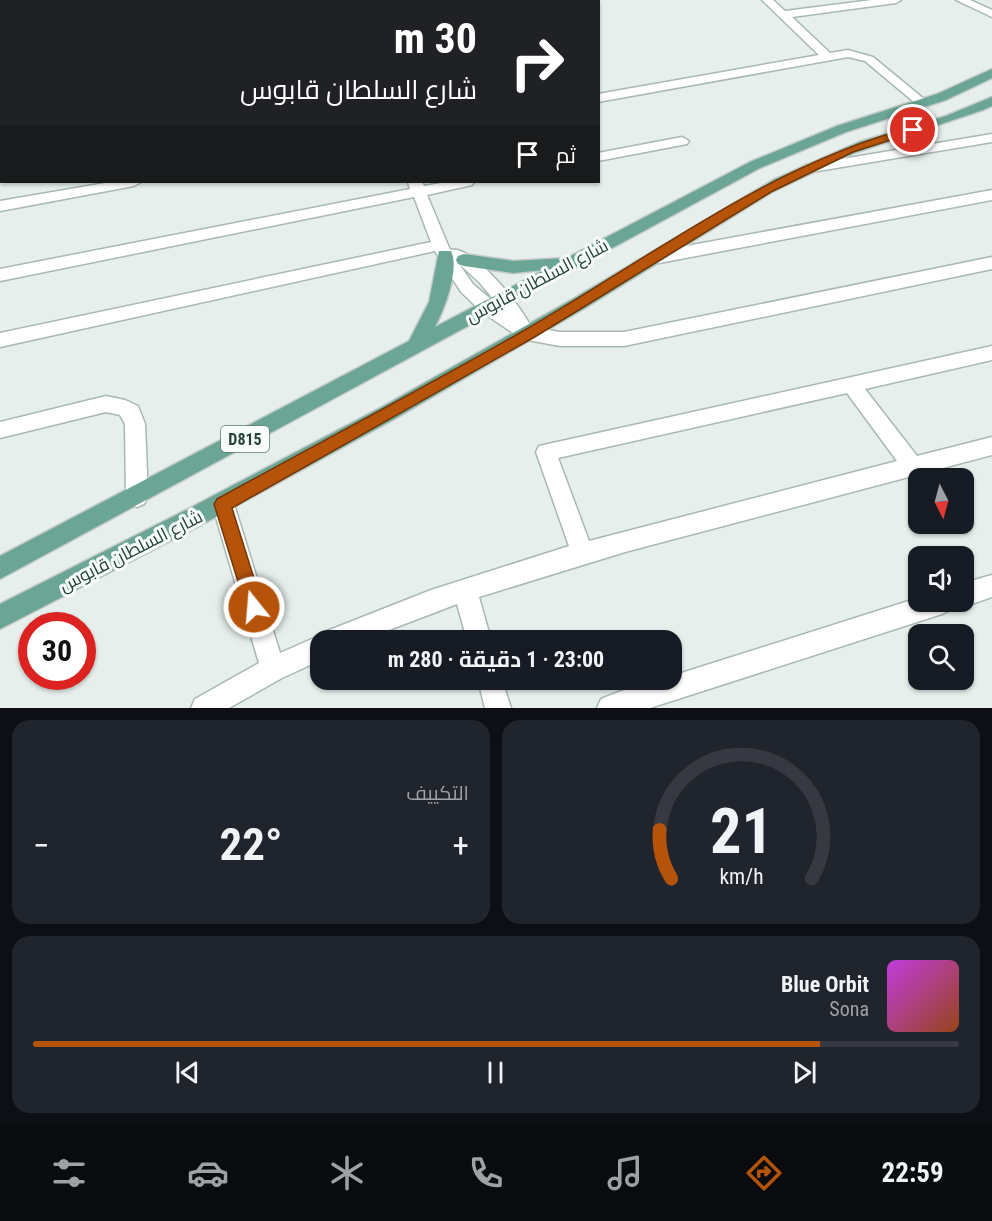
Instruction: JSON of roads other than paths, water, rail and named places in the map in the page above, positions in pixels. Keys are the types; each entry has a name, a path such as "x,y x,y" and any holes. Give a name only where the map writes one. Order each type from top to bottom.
{"main road":[{"name":"شارع السلطان قابوس","path":"0,568 137,497 755,165 844,129 924,104 992,74"},
{"name":"شارع السلطان قابوس","path":"0,617 222,504 528,334 659,257 767,189 849,150 940,122 992,101"},
{"path":"414,347 426,329 442,293 443,250"},
{"path":"464,260 513,267 574,262"}],"street":[{"path":"767,0 827,56"},
{"path":"783,15 896,0"},
{"path":"961,0 992,14"},
{"path":"600,98 848,52 865,56 924,104"},
{"path":"804,170 992,138"},
{"path":"600,157 682,141"},
{"path":"0,206 128,183"},
{"path":"0,275 417,186 454,183"},
{"path":"417,186 443,250 467,288 497,303"},
{"path":"659,257 992,195"},
{"path":"0,340 443,250 464,260 497,303 528,334 560,339 624,339 992,263"},
{"path":"582,552 546,452 852,386 992,353"},
{"path":"852,386 913,467"},
{"path":"0,430 106,404 126,408 131,412 135,424 137,497"},
{"path":"362,630 465,590 582,552 992,446"},
{"path":"222,504 273,669"},
{"path":"974,592 992,586"},
{"path":"465,590 476,630"},
{"path":"610,708 911,612"},
{"path":"204,708 273,669 310,652"},
{"path":"493,690 498,708"}]}
